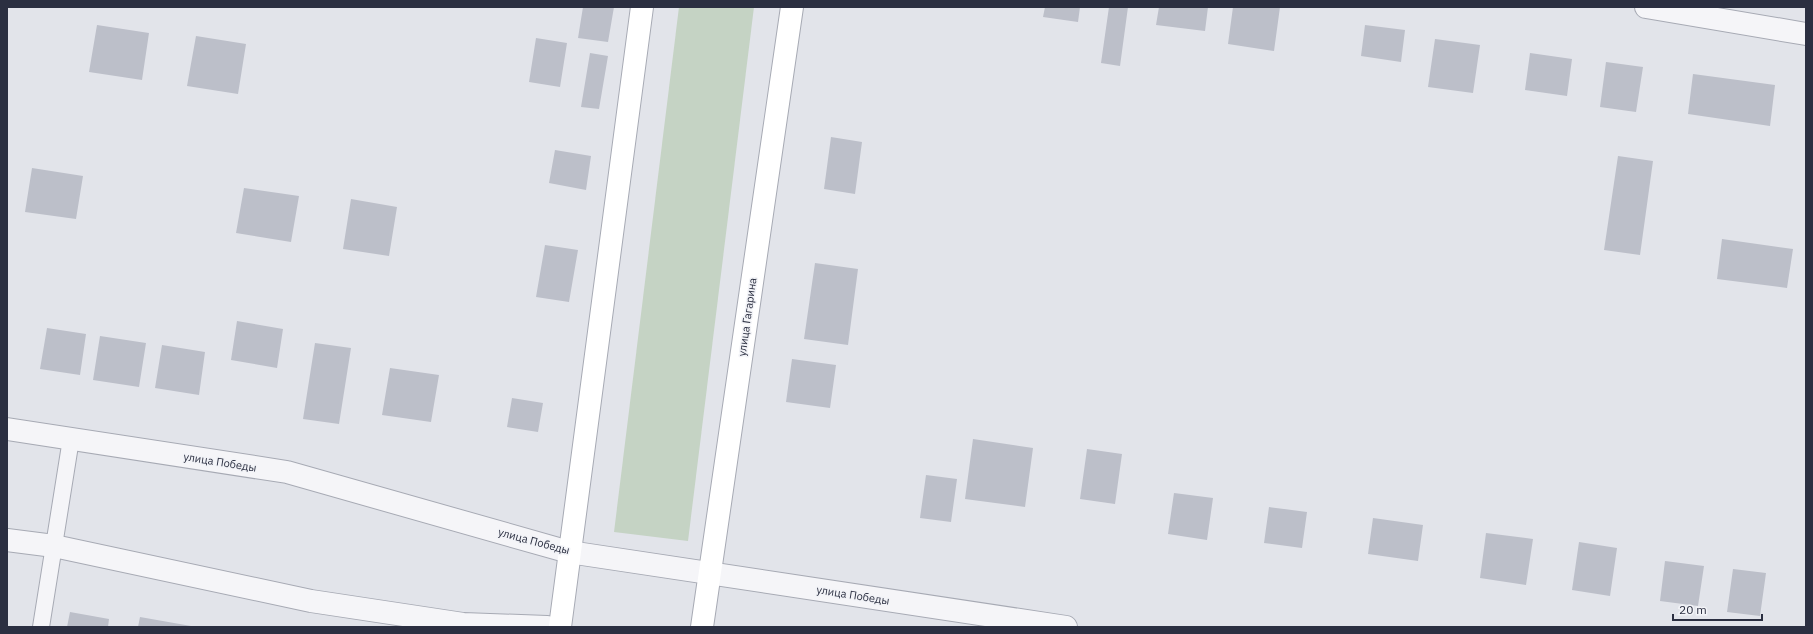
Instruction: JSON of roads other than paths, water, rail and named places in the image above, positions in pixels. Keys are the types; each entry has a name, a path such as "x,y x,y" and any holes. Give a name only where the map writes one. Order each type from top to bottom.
{"street":[{"path":"560,627 642,7"},
{"name":"улица Гагарина","path":"702,627 792,7"},
{"path":"1646,7 1806,34"},
{"name":"улица Победы","path":"7,429 287,472 569,552 1066,627"},
{"path":"7,540 54,546 311,601 463,624 547,627"}],"lane":[{"path":"41,627 72,439"}]}
